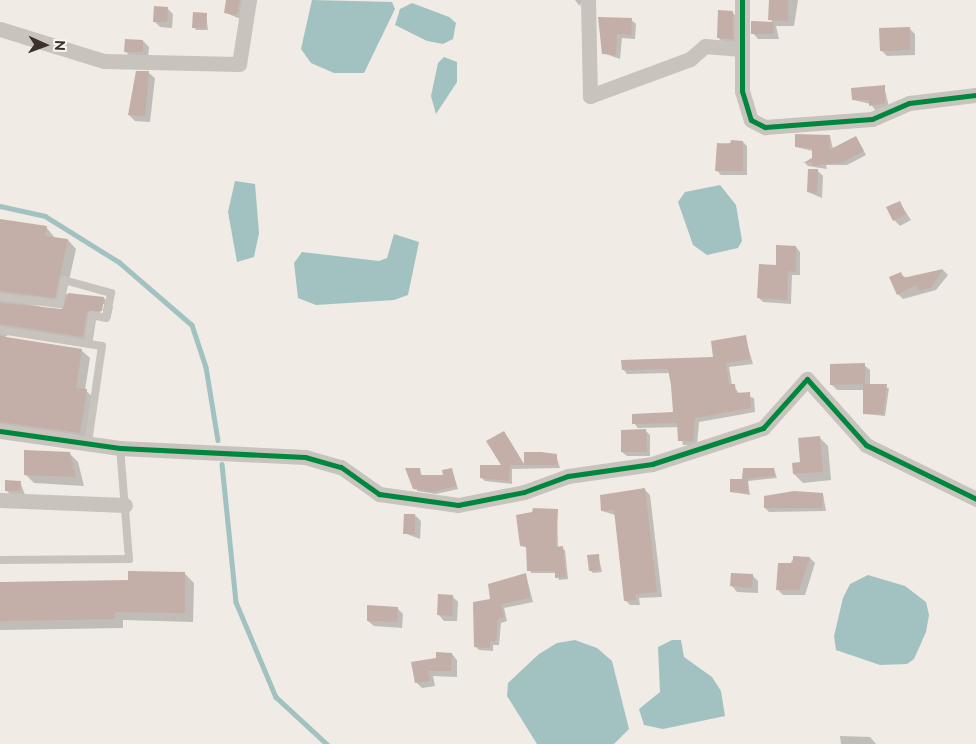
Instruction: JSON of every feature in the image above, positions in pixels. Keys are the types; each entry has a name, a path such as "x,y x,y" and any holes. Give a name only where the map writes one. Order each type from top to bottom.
{"street":[{"path":"0,30 104,61 239,64 249,0"},
{"path":"588,0 590,96 690,59 705,46 741,49"},
{"path":"742,0 742,91 751,120 765,127 872,119 909,103 976,95"},
{"path":"0,431 120,448 306,457 341,467 379,494 458,505 524,492 568,476 652,464 763,428 807,379 866,446 976,499"},
{"path":"0,500 125,505"}],"lane":[{"path":"0,297 60,304 64,280 112,293 106,318 92,315 88,344"},
{"path":"0,330 102,346 88,443"},
{"path":"0,560 129,559 120,448"}],"water":[{"path":"312,0 392,2 395,9 364,73 334,73 311,63 301,49"},
{"path":"412,3 449,17 456,23 453,39 443,44 427,41 395,25 400,9"},
{"path":"444,57 457,62 457,82 436,114 431,96 438,63"},
{"path":"235,181 255,184 259,233 254,257 237,262 228,212"},
{"path":"720,185 736,205 742,241 738,248 707,255 693,245 678,202 685,192"},
{"path":"394,234 419,242 408,295 394,300 316,305 298,298 294,263 302,252 379,261 387,258"},
{"path":"868,575 905,586 926,602 929,615 926,632 914,659 907,664 880,665 836,650 834,636 843,598 850,584"},
{"path":"575,640 597,648 612,661 629,729 614,744 537,744 507,696 508,683 539,654 557,643"},
{"path":"672,640 681,640 684,657 712,677 721,691 725,716 663,729 644,725 639,709 660,692 658,647"}],"building":[{"path":"226,0 240,0 237,15 224,13"},
{"path":"769,0 788,0 788,21 768,20"},
{"path":"154,6 168,7 167,22 153,22"},
{"path":"718,10 733,11 733,39 717,38"},
{"path":"193,12 207,13 206,28 192,28"},
{"path":"598,17 632,18 631,35 617,34 616,55 602,54"},
{"path":"751,21 774,22 773,34 751,34"},
{"path":"910,27 910,50 880,51 879,28"},
{"path":"125,39 143,40 143,52 124,52"},
{"path":"136,71 149,71 145,116 128,115"},
{"path":"885,85 885,103 869,106 869,100 852,100 851,88"},
{"path":"795,134 830,135 829,150 856,136 864,151 843,162 812,166 812,162 803,163 812,158 812,148 795,147"},
{"path":"731,140 743,141 743,171 715,171 717,143 730,144"},
{"path":"808,169 818,169 817,193 807,192"},
{"path":"900,201 906,214 893,221 886,207"},
{"path":"0,219 47,226 45,236 68,239 55,298 0,291"},
{"path":"776,245 796,246 796,272 788,271 787,300 757,298 759,264 776,265"},
{"path":"943,269 931,288 918,291 916,285 897,295 889,277 901,272 903,278"},
{"path":"68,293 104,297 102,311 87,312 83,337 0,324 0,303 62,309"},
{"path":"746,335 750,359 726,363 729,384 735,384 736,393 750,392 751,408 695,418 693,441 678,441 677,423 632,424 632,414 673,412 671,385 668,369 622,370 621,360 713,357 711,341"},
{"path":"0,336 82,349 76,388 87,389 80,433 0,422"},
{"path":"865,363 865,384 830,385 830,364"},
{"path":"863,384 887,384 883,414 863,414"},
{"path":"646,429 647,452 621,452 621,430"},
{"path":"504,431 524,464 524,452 541,452 557,454 557,465 510,465 509,481 480,478 480,465 501,465 486,441"},
{"path":"820,436 823,472 793,474 792,463 800,462 798,438"},
{"path":"24,450 70,452 76,477 24,475"},
{"path":"405,468 420,468 420,475 443,475 442,470 452,468 456,486 433,492 413,489"},
{"path":"743,468 774,468 775,476 742,479"},
{"path":"730,479 748,479 748,493 730,492"},
{"path":"5,480 21,481 20,491 5,491"},
{"path":"645,488 657,592 635,594 636,600 624,601 614,510 601,511 600,495"},
{"path":"794,491 823,493 822,508 764,508 764,496"},
{"path":"533,508 558,509 556,547 563,546 566,577 555,578 555,571 527,571 526,546 520,546 516,515 532,512"},
{"path":"404,514 415,514 415,534 403,534"},
{"path":"599,554 600,570 589,571 587,555"},
{"path":"793,556 810,557 799,590 776,590 778,563 793,563"},
{"path":"128,571 185,572 185,613 115,612 115,619 0,621 0,582 128,580"},
{"path":"526,573 530,598 501,604 504,617 498,619 496,642 490,641 490,648 474,647 473,602 490,599 488,584"},
{"path":"731,573 753,574 752,588 730,586"},
{"path":"438,594 453,595 452,616 437,615"},
{"path":"367,605 398,607 397,622 367,621"},
{"path":"436,652 452,653 451,671 428,671 430,681 415,683 411,662 436,658"}],"waterway":[{"path":"0,206 45,216 119,262 192,325 206,367 218,440"},
{"path":"222,464 236,602 276,697 327,744"}],"cycle path":[{"path":"742,0 742,91 751,120 765,127 872,119 909,103 976,95"},
{"path":"0,431 120,448 305,457 341,467 379,494 458,505 524,492 568,476 652,464 763,428 807,379 866,445 976,499"}]}
